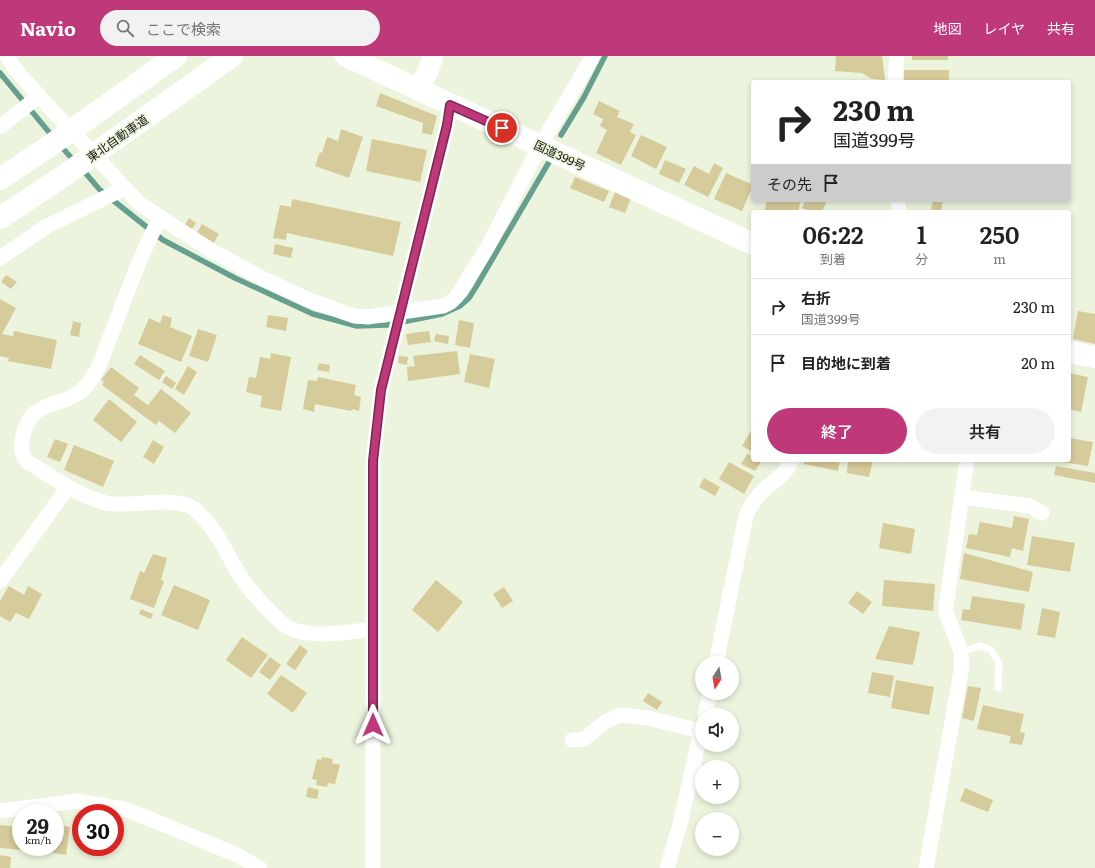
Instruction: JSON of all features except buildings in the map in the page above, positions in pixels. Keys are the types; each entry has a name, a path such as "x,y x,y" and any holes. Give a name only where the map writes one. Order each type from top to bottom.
{"highway":[{"path":"0,179 48,147 176,56"},
{"name":"東北自動車道","path":"0,218 65,175 232,56"},
{"name":"国道399号","path":"346,56 751,243"},
{"path":"1071,352 1095,357"}],"main road":[{"path":"418,90 428,72 433,56"}],"street":[{"path":"7,56 16,69 31,102 121,190 140,204 155,227 212,251 262,278 307,299 354,316 368,317 399,315 443,306 451,302 457,296 487,248 540,146 593,56"},
{"path":"895,80 897,56"},
{"path":"0,127 31,102"},
{"path":"373,868 373,461 381,390 447,125 450,105"},
{"path":"0,258 47,226 121,190"},
{"path":"155,227 100,363 87,385 75,395 41,409 30,416 21,449 23,457 28,462 68,487 105,502 118,505 179,502 192,508 204,520 226,550 242,582 287,626 304,632 335,634 373,629"},
{"path":"717,656 746,516 751,505 765,489 784,473 791,462"},
{"path":"926,868 962,666 960,652 946,612 946,606 967,462"},
{"path":"0,582 68,487"},
{"path":"962,497 1030,506 1042,514"},
{"path":"572,740 584,739 605,722 619,715 648,718 695,728"},
{"path":"667,868 680,824 697,752"},
{"path":"0,811 78,801 128,810 237,855 260,868"}],"lane":[{"path":"960,652 980,646 991,650 999,663 998,688"}],"waterway":[{"path":"561,135 584,97 605,56"},
{"path":"0,73 53,137"},
{"path":"59,144 76,163"},
{"path":"82,169 100,190 163,240 235,278 313,314 357,326 387,325 442,314 460,306 469,298 476,287 549,162"}],"route":[{"path":"373,725 373,461 381,390 447,125 450,105 502,128"}]}
